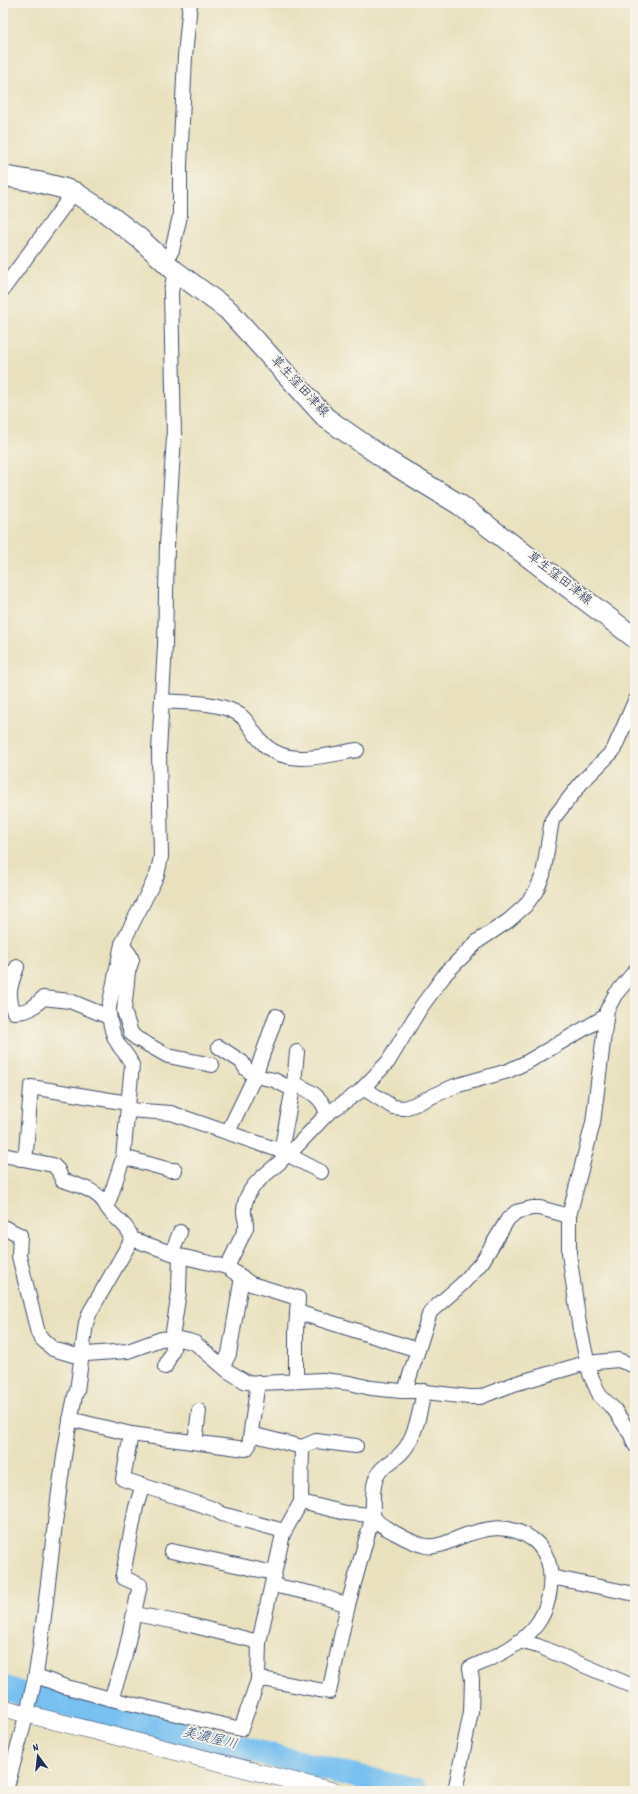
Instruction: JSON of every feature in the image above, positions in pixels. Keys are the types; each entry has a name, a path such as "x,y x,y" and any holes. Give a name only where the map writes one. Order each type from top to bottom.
{"main road":[{"name":"草生窪田津線","path":"3,176 38,182 74,192 91,202 120,223 170,267 228,310 326,418 388,461 460,505 635,638"}],"street":[{"path":"107,1207 123,1157 132,1065 129,1056 119,1046 114,1035 109,1017 109,1007 122,944 157,875 161,857 159,751 167,545 174,437 170,267 172,250 180,216 180,165 185,56 190,3"},
{"path":"3,288 74,192"},
{"path":"162,701 212,704 235,712 245,718 261,742 276,753 295,758 310,758 357,750"},
{"path":"284,1152 293,1150 327,1114 363,1088 388,1062 421,1007 446,972 478,941 525,906 536,891 543,875 552,820 582,782 612,751 635,701"},
{"path":"122,944 132,960 128,972 124,1011 131,1033 136,1038 168,1056 212,1065"},
{"path":"18,967 9,993 10,1004 14,1012 24,1012 34,1007 43,998 70,1001 109,1017"},
{"path":"635,971 615,995 606,1016 593,1123 569,1216 569,1252 579,1324 590,1374 600,1396 614,1409 631,1435 635,1445"},
{"path":"228,1132 255,1076 276,1016"},
{"path":"363,1088 393,1107 404,1108 455,1086 508,1071 527,1062 606,1016"},
{"path":"219,1047 242,1062 246,1069 255,1076 293,1086 317,1096 324,1103 327,1114"},
{"path":"227,1267 246,1228 243,1211 246,1200 261,1177 284,1152 297,1052"},
{"path":"20,1159 26,1152 31,1087 171,1113 284,1152 321,1172"},
{"path":"3,1155 53,1166 58,1170 62,1180 82,1187 97,1195 105,1202 107,1207 130,1230 132,1239 90,1312 86,1323 77,1391 64,1450 34,1681 6,1791"},
{"path":"123,1157 170,1170 176,1170"},
{"path":"405,1391 430,1312 462,1284 482,1262 508,1218 516,1212 532,1208 540,1208 569,1216"},
{"path":"3,1227 20,1235 19,1256 38,1333 53,1349 73,1355 128,1351 162,1339 172,1338 194,1343 228,1371 246,1382 322,1380 350,1382 371,1388 480,1397 514,1384 587,1363 618,1360 635,1366"},
{"path":"165,1367 172,1350 172,1338 179,1292 176,1254 180,1232"},
{"path":"132,1239 176,1254 227,1267 251,1284 298,1298 296,1381"},
{"path":"223,1366 229,1354 242,1277"},
{"path":"297,1312 418,1350"},
{"path":"70,1419 131,1434 246,1449 249,1445 251,1434 258,1382"},
{"path":"258,1680 268,1680 329,1692 348,1605 373,1515 373,1491 377,1474 383,1467 402,1452 407,1445 417,1426 424,1392"},
{"path":"195,1442 199,1411"},
{"path":"131,1434 123,1479 214,1509 222,1514 284,1531"},
{"path":"251,1434 302,1447 316,1441 356,1446"},
{"path":"34,1681 42,1678 63,1686 111,1699 241,1729 258,1680 259,1642 284,1531 301,1502 302,1447"},
{"path":"111,1699 124,1660 140,1585 124,1578 123,1574 136,1507 142,1485"},
{"path":"301,1502 346,1514 373,1515"},
{"path":"373,1515 378,1523 406,1538 426,1546 441,1545 485,1529 507,1529 522,1532 535,1541 543,1551 550,1565 550,1591 541,1619 531,1633 520,1641 470,1668 472,1680 471,1712 455,1790"},
{"path":"171,1551 273,1579 348,1605"},
{"path":"551,1577 635,1594"},
{"path":"135,1614 182,1623 259,1642"},
{"path":"520,1641 538,1646 635,1687"},
{"path":"3,1708 27,1710 333,1791"}],"waterway":[{"name":"美濃屋川","path":"3,1687 19,1693 416,1791"}]}
